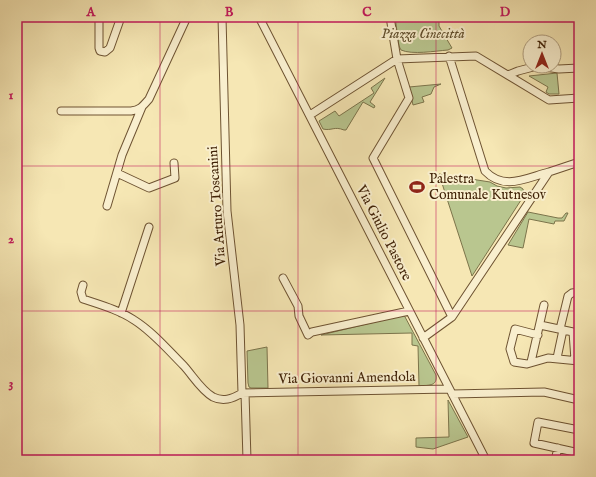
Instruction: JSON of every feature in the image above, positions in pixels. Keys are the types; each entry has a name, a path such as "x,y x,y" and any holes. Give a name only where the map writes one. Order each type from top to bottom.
{"street":[{"path":"99,17 99,48 100,51 105,52 110,48 121,17"},
{"path":"61,111 138,110 149,99 187,17"},
{"name":"Via Arturo Toscanini","path":"222,17 227,211 240,325 247,460"},
{"name":"Via Giulio Pastore","path":"259,17 486,460"},
{"path":"390,17 397,58 409,98 373,158 452,317"},
{"path":"449,56 485,171 497,180 508,183 579,162"},
{"path":"310,115 397,58 476,56 549,100 579,98"},
{"path":"508,75 518,70 537,66 559,69 579,68"},
{"path":"107,206 122,155 142,107"},
{"path":"117,174 149,188 175,178 174,163"},
{"path":"423,338 452,317 548,172"},
{"path":"121,313 149,227"},
{"path":"284,278 298,306 300,316 308,335 312,332 409,311"},
{"path":"83,285 81,292 83,299 121,313 134,320 152,334 188,370 209,394 218,399 225,400 244,393"},
{"path":"557,358 568,296 572,293 579,292"},
{"path":"531,362 544,305"},
{"path":"538,334 515,330 510,350 514,362 527,364 548,358 577,360 573,332 540,324"},
{"name":"Via Giovanni Amendola","path":"244,393 451,391 544,392 579,400"},
{"path":"579,430 538,422 534,443 579,453"},
{"path":"555,460 558,448"}],"green space":[{"name":"Piazza Cinecittà","path":"395,17 439,17 439,26 452,48 448,50 424,52 401,50 399,46"},
{"path":"557,74 559,94 549,94 546,92 548,87 529,76"},
{"path":"385,78 370,102 375,106 374,108 363,102 346,130 338,128 323,129 319,121 335,111 339,116 374,93 371,88"},
{"path":"441,84 434,87 431,94 422,97 424,102 413,105 409,87"},
{"path":"439,174 490,182 497,186 506,188 520,187 523,189 523,197 472,276"},
{"path":"528,212 558,218 562,218 566,213 568,213 564,221 555,221 554,224 529,219 523,248 508,245"},
{"path":"404,315 436,375 435,382 431,385 419,386 418,346 412,345 412,333 321,335"},
{"path":"267,347 268,388 251,388 249,387 248,383 247,351"},
{"path":"448,400 468,437 433,449 416,447 416,438 449,437"}],"place":[{"name":"Palestra Comunale Kutnesov","path":"417,187"}]}
